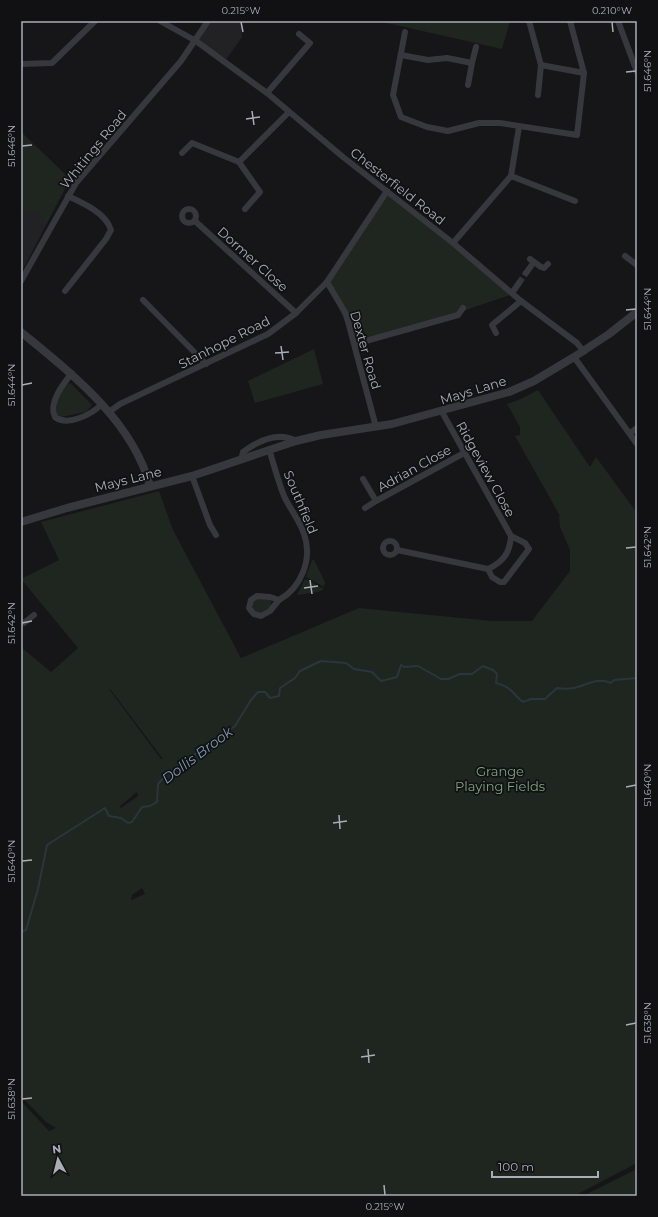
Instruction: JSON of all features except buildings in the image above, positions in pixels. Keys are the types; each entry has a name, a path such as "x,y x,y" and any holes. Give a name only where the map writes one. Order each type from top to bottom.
{"street":[{"path":"21,64 52,64 95,21"},
{"name":"Chesterfield Road","path":"160,21 196,41 267,93 453,243 521,301 577,343 584,352"},
{"name":"Whitings Road","path":"21,281 38,254 68,196 84,173 181,61 196,41 208,21"},
{"path":"529,21 541,65 538,95"},
{"path":"405,32 393,95 401,117 427,127 448,131 479,123 500,123 577,135 584,73 570,21"},
{"path":"618,21 637,72"},
{"path":"267,93 310,43 299,34"},
{"path":"468,85 476,47"},
{"path":"401,55 428,60 448,58 472,63"},
{"path":"541,65 584,73"},
{"path":"238,162 289,112"},
{"path":"453,243 511,176 518,127"},
{"path":"182,153 192,143 238,162 260,192 245,209"},
{"path":"511,176 575,201"},
{"name":"Stanhope Road","path":"109,412 120,404 268,334 296,313 327,282 387,191"},
{"path":"65,291 106,239 111,230 109,223 88,206 68,196"},
{"name":"Dormer Close","path":"195,221 296,313"},
{"path":"625,256 637,265"},
{"path":"526,273 532,260 544,268 548,264"},
{"name":"Dexter Road","path":"327,282 346,314 376,427"},
{"path":"512,293 519,283"},
{"path":"143,300 206,364"},
{"path":"496,333 492,325 521,301"},
{"path":"355,344 458,315 463,308"},
{"name":"Mays Lane","path":"21,521 192,476 296,441 321,435 376,427 442,412 517,389 584,352 637,312"},
{"path":"21,332 72,373 109,412 142,465 150,486"},
{"path":"574,357 637,444"},
{"path":"72,373 64,384 53,405 55,417 66,420 89,414 102,404"},
{"name":"Ridgeview Close","path":"442,412 511,536 525,543 528,549 504,582 500,582 492,577 488,569 504,559 508,551 511,536"},
{"path":"630,433 637,428"},
{"name":"Mays Lane","path":"241,460 244,452 263,440 288,437 296,441"},
{"name":"Southfield","path":"269,449 285,498 304,534 307,554 302,576 289,595 279,600 270,611 261,616 254,614 249,608 251,600 257,596 270,597 279,600"},
{"name":"Adrian Close","path":"363,479 376,502 464,453"},
{"path":"192,476 210,525 216,535"},
{"path":"365,508 376,502"},
{"path":"397,550 488,569"},
{"path":"21,622 24,623 34,615"}],"shaded area":[{"path":"208,21 240,21 242,37 225,61 196,41"},
{"path":"21,132 70,179 21,273"}],"green space":[{"path":"378,21 510,21 502,49"},
{"path":"21,132 70,179 47,223 38,213 21,210"},
{"path":"387,191 513,294 395,334 355,344 327,282"},
{"path":"314,349 323,384 255,403 248,381"},
{"path":"70,383 92,405 86,412 61,417 57,414 56,410 57,401 61,391"},
{"name":"Grange Playing Fields","path":"538,390 590,467 596,457 637,513 637,1163 574,1196 21,1196 21,1101 49,1131 56,1128 46,1122 21,1096 21,647 51,672 78,648 21,579 59,560 41,522 159,491 173,530 241,658 359,608 492,621 532,621 570,571 570,550 560,527 560,516 515,436 520,435 520,427 507,404 521,399","holes":["110,689 163,759 161,759","137,792 138,796 121,808 120,806","142,888 145,894 131,900 132,895"]},
{"path":"312,560 314,560 325,582 324,587 306,577"},
{"path":"305,579 324,589 318,592 297,595"},
{"path":"259,598 271,600 270,607 261,613 253,610 253,602"},
{"path":"637,1169 637,1196 583,1196"}],"waterway":[{"name":"Dollis Brook","path":"21,932 26,930 38,889 47,845 105,808 109,816 121,818 128,823 132,822 142,807 150,806 157,802 158,784 167,774 235,726 251,700 258,692 265,692 270,698 279,696 280,688 295,678 300,671 321,661 346,663 354,669 372,672 381,681 397,677 401,665 404,667 418,666 441,679 448,679 460,674 472,674 483,666 493,670 497,674 496,683 509,689 523,702 531,699 545,699 557,688 566,689 579,687 597,681 606,681 611,683 614,680 637,678"}],"tunnel":[{"path":"519,283 526,273"}]}
